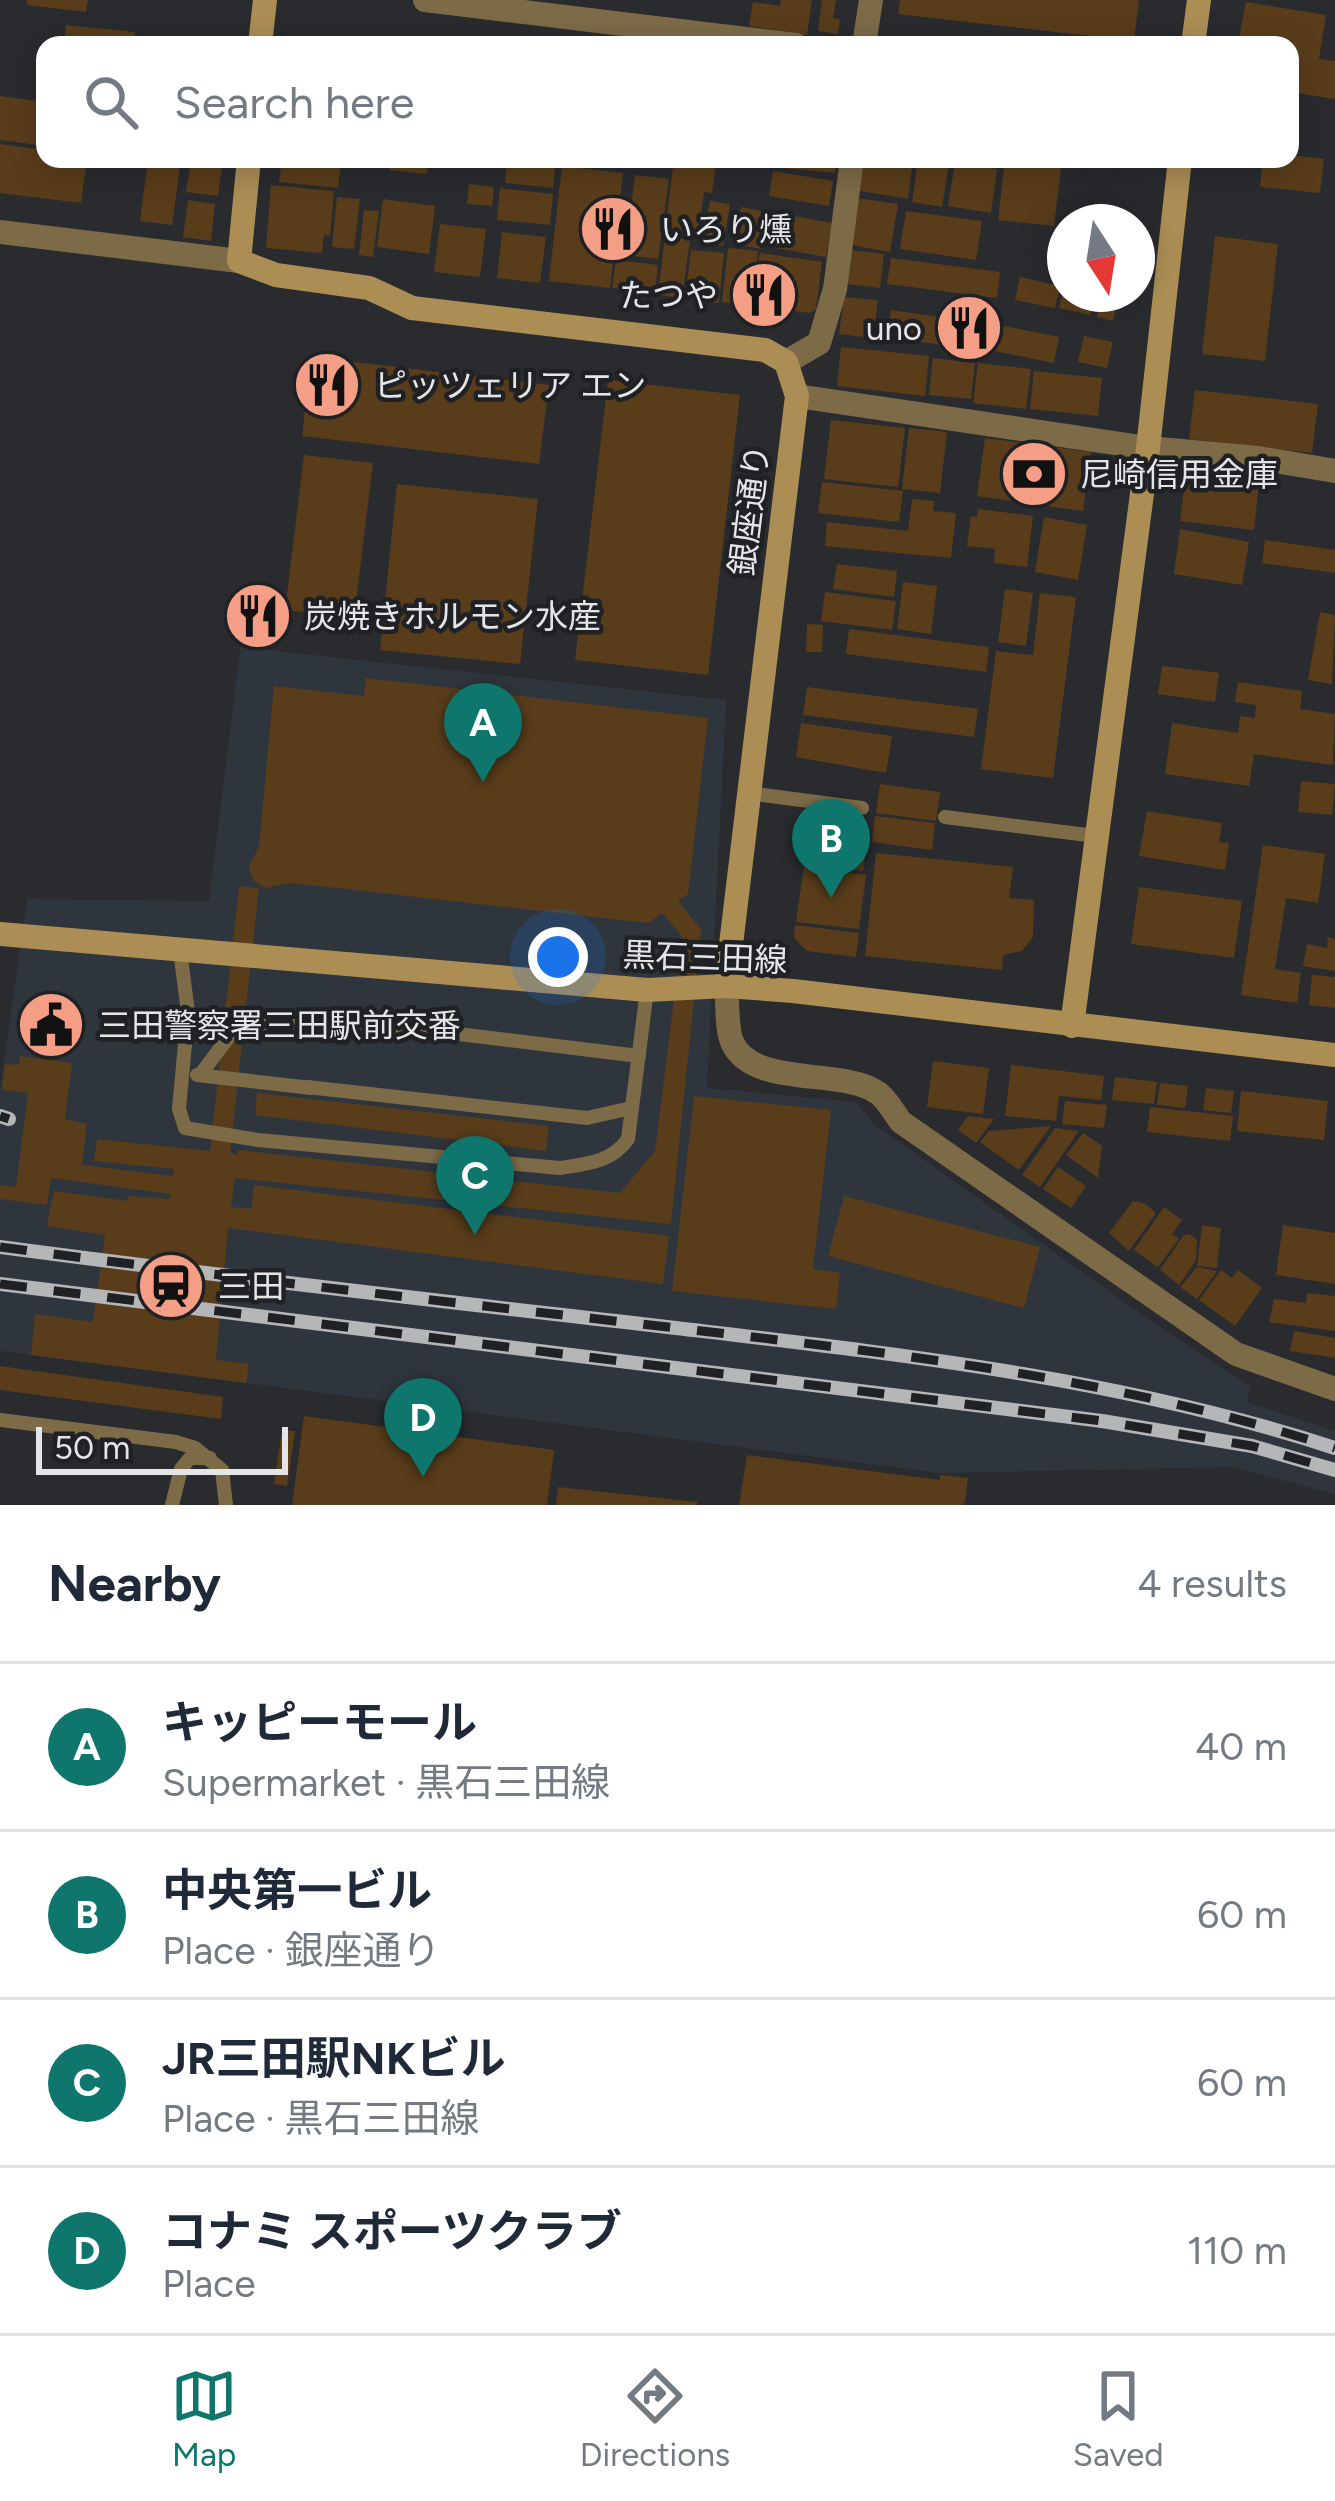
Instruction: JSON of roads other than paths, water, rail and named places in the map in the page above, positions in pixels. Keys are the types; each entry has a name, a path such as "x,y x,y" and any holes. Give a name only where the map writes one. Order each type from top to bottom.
{"street":[{"path":"261,36 265,0"},
{"path":"425,0 722,36"},
{"path":"865,36 871,0"},
{"path":"1194,36 1198,0"},
{"path":"239,261 248,168"},
{"path":"786,362 819,343 835,289 851,168"},
{"path":"1072,1026 1148,448 1179,168"},
{"path":"0,232 239,261 276,275 369,289 412,308 765,350 786,362 796,396 1335,472"},
{"name":"銀座通り","path":"726,986 796,396"},
{"name":"黒石三田線","path":"0,934 646,990 726,986 1335,1055"},
{"path":"726,986 732,1042 748,1060 783,1073 853,1082 880,1093 901,1123 1236,1354 1335,1389"}],"lane":[{"path":"747,793 862,808"},
{"path":"945,817 1095,836"},
{"path":"180,951 192,1075 180,1119 185,1127 560,1168 591,1164 618,1153 628,1139 646,990"},
{"path":"192,1075 231,1034 302,1016 639,1055"},
{"path":"192,1075 587,1118 632,1108"},
{"path":"0,1420 195,1448 222,1470 226,1505"},
{"path":"172,1505 181,1469 190,1458 210,1458"}],"railway":[{"path":"0,1116 9,1119"},
{"path":"0,1247 926,1359 1173,1403 1335,1448"},
{"path":"0,1284 1102,1421 1252,1446 1335,1470"}],"place":[{"name":"いろり燻","path":"613,229"},
{"name":"たつや","path":"764,295"},
{"name":"uno","path":"969,328"},
{"name":"ピッツェリア エン","path":"327,385"},
{"name":"尼崎信用金庫","path":"1034,474"},
{"name":"炭焼きホルモン水産","path":"258,616"},
{"name":"キッピーモール","path":"483,782"},
{"name":"中央第一ビル","path":"831,898"},
{"name":"三田警察署三田駅前交番","path":"51,1025"},
{"name":"JR三田駅NKビル","path":"475,1235"},
{"name":"三田","path":"171,1286"},
{"name":"コナミ スポーツクラブ","path":"423,1477"}]}
